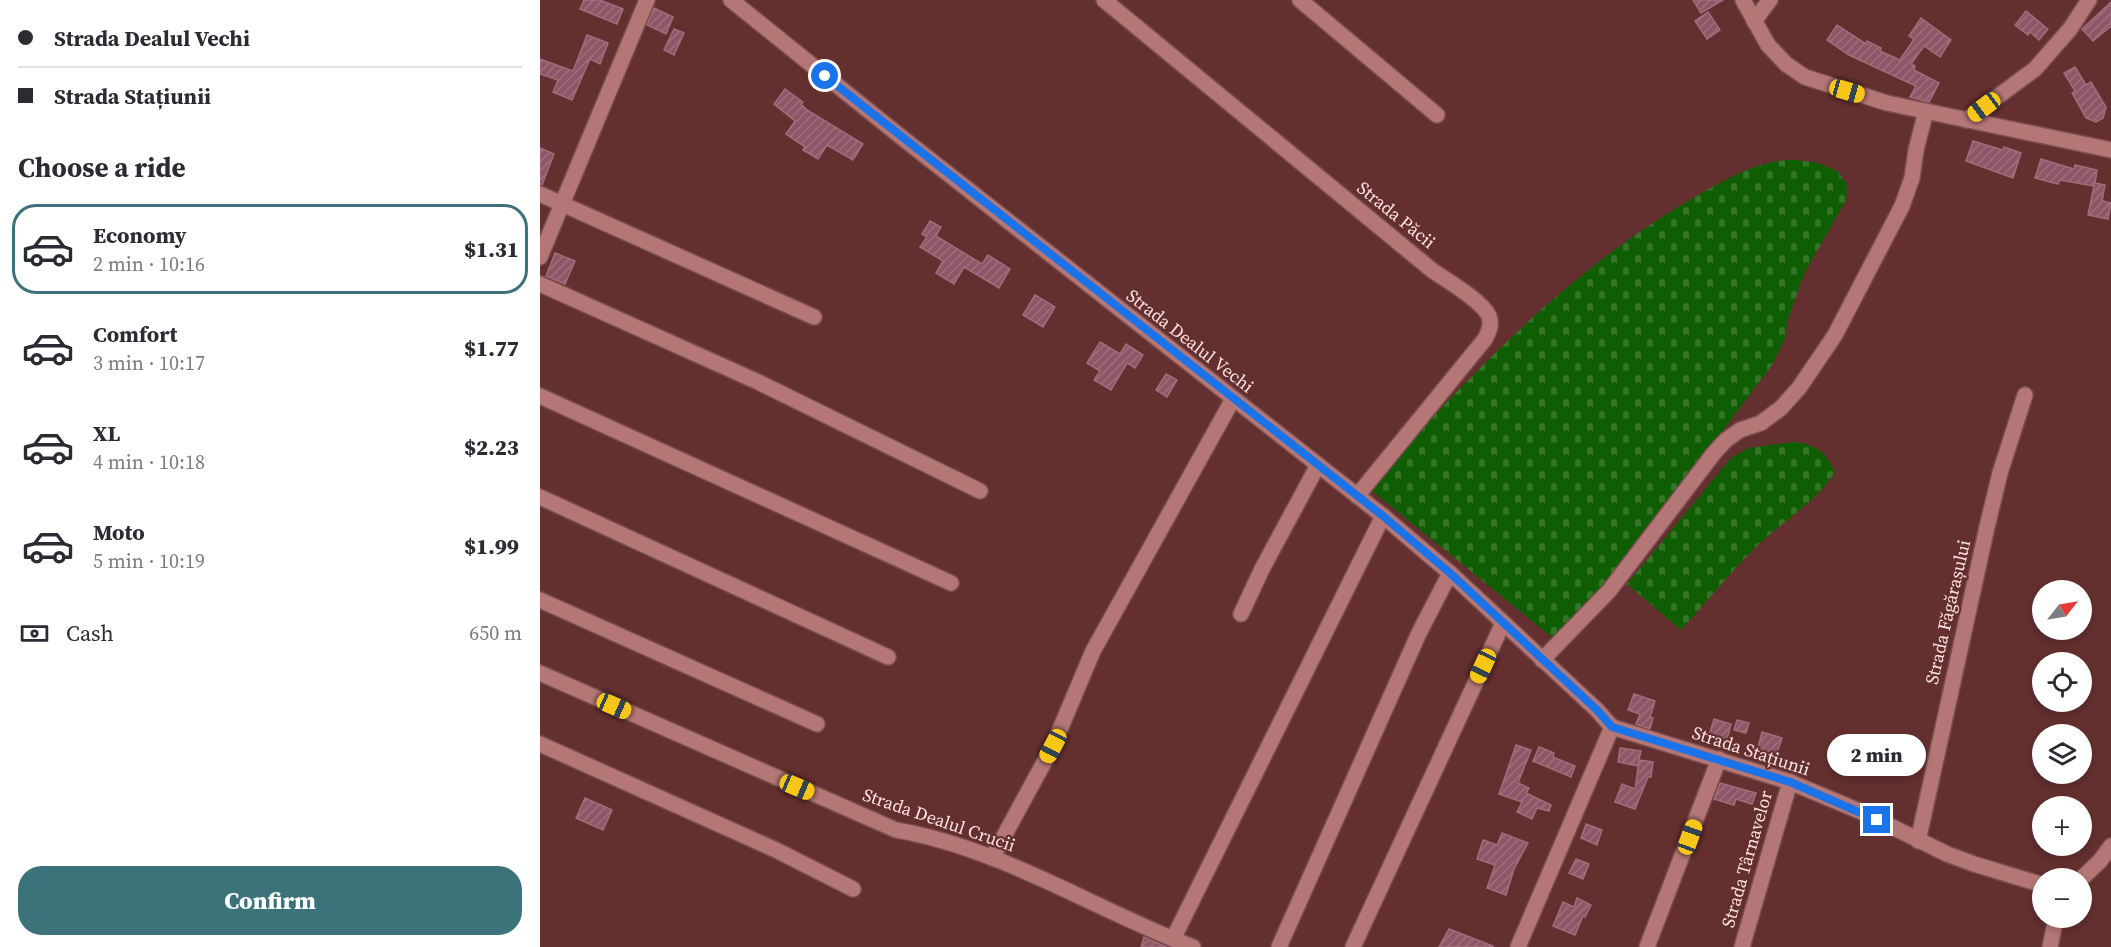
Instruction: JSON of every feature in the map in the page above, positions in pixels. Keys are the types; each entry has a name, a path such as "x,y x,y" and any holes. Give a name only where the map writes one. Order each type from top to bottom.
{"street":[{"path":"540,257 647,0"},
{"name":"Strada Dealul Vechi","path":"731,0 1383,516 1450,573 1597,710 1612,727"},
{"name":"Strada Păcii","path":"1104,0 1433,271 1479,304 1489,316 1490,328 1485,339 1357,496"},
{"path":"1300,0 1437,115"},
{"path":"1743,0 1768,45 1786,64 1805,77 1887,103 2111,150"},
{"path":"1754,21 1770,0"},
{"path":"1966,120 2035,69 2070,29 2089,0"},
{"path":"1542,660 1609,591 1726,440 1740,430 1761,423 1781,408 1799,388 1835,335 1902,206 1912,178 1916,150 1926,111"},
{"path":"540,194 814,317"},
{"path":"540,284 756,381 980,491"},
{"name":"Strada Făgărașului","path":"1918,841 2000,473 2025,395"},
{"path":"540,396 951,583"},
{"path":"992,858 1053,746 1093,651 1233,399"},
{"path":"1241,614 1318,465"},
{"path":"540,497 888,657"},
{"path":"1182,944 1383,516"},
{"path":"1279,947 1414,644 1450,573"},
{"path":"540,600 817,724"},
{"path":"1353,947 1503,623"},
{"name":"Strada Dealul Crucii","path":"540,673 896,830 926,835 992,858 1182,944"},
{"path":"1518,947 1612,727"},
{"name":"Strada Stațiunii","path":"1612,727 1790,782 1864,813 1918,841 1974,864 2032,882"},
{"path":"540,744 776,850 853,889"},
{"path":"1647,947 1719,759"},
{"name":"Strada Târnavelor","path":"1742,947 1790,782"},
{"path":"2092,869 2111,846"},
{"path":"2050,947 2054,928"}],"green space":[{"path":"1796,160 1818,163 1837,171 1847,184 1846,200 1804,274 1787,322 1785,339 1772,365 1599,592 1553,638 1371,490 1429,422 1476,372 1533,317 1593,266 1657,220 1720,183 1762,165"},
{"path":"1794,442 1819,450 1828,459 1835,472 1810,502 1748,555 1681,630 1627,584 1731,458 1748,448"}],"building":[{"path":"584,0 600,0 623,9 617,24 580,9"},
{"path":"1693,0 1723,0 1701,13"},
{"path":"2111,2 2111,26 2093,41 2082,29"},
{"path":"654,8 673,17 666,34 647,25"},
{"path":"2026,11 2048,29 2039,40 2030,32 2028,35 2015,25"},
{"path":"1708,12 1720,30 1707,39 1695,21"},
{"path":"1921,18 1951,40 1940,57 1924,46 1911,64 1915,66 1914,70 1939,83 1929,102 1910,97 1916,86 1849,55 1827,40 1837,25 1866,44 1867,41 1881,48 1880,51 1900,60 1914,39 1909,36"},
{"path":"674,29 684,33 674,55 664,50"},
{"path":"587,35 608,43 600,64 590,59 572,100 553,92 558,80 540,74 540,59 573,71"},
{"path":"2075,67 2086,85 2091,82 2106,107 2103,118 2096,122 2086,118 2072,93 2075,91 2064,73"},
{"path":"785,89 803,102 801,104 807,110 863,144 853,160 827,145 818,159 803,150 805,147 786,134 795,121 774,104"},
{"path":"1973,141 2021,153 2013,178 1966,161"},
{"path":"540,148 554,154 542,185 540,184"},
{"path":"2041,159 2074,169 2075,165 2097,170 2095,183 2105,185 2102,201 2111,203 2108,219 2088,215 2094,186 2060,180 2058,184 2035,178"},
{"path":"930,221 941,227 936,236 982,264 988,255 1010,269 999,288 964,267 954,284 936,273 943,261 920,247 927,237 922,234"},
{"path":"555,253 575,261 565,284 546,276"},
{"path":"1035,295 1055,307 1043,327 1023,315"},
{"path":"1100,342 1120,354 1126,344 1143,355 1135,368 1127,363 1111,390 1094,380 1100,371 1087,363"},
{"path":"1166,374 1177,380 1167,397 1156,390"},
{"path":"1634,694 1655,701 1650,717 1653,718 1650,729 1636,724 1640,714 1628,710"},
{"path":"1714,719 1731,724 1727,741 1709,736"},
{"path":"1737,720 1749,723 1746,733 1734,730"},
{"path":"1762,732 1782,738 1776,756 1757,751"},
{"path":"1516,745 1531,750 1518,783 1529,788 1526,793 1551,805 1549,811 1537,808 1532,819 1517,812 1522,802 1499,794"},
{"path":"1539,747 1554,753 1553,757 1575,766 1571,777 1533,761"},
{"path":"1620,748 1641,751 1639,760 1653,762 1651,777 1648,777 1635,809 1615,802 1622,784 1635,789 1639,761 1638,766 1618,762"},
{"path":"1720,783 1756,793 1752,804 1736,799 1734,805 1714,799"},
{"path":"585,798 612,810 603,830 576,818"},
{"path":"1586,824 1602,830 1597,845 1581,838"},
{"path":"1502,833 1528,843 1514,869 1506,895 1487,888 1495,865 1477,859 1483,840 1497,845"},
{"path":"1576,859 1589,864 1583,879 1569,873"},
{"path":"1577,898 1591,905 1585,917 1583,916 1575,935 1553,926 1563,902 1574,907"},
{"path":"1449,929 1493,946 1493,947 1439,947"},
{"path":"1144,937 1152,941 1167,947 1141,947"}],"route":[{"path":"825,76 1383,516 1450,573 1597,710 1612,727 1790,782 1877,820"}]}
